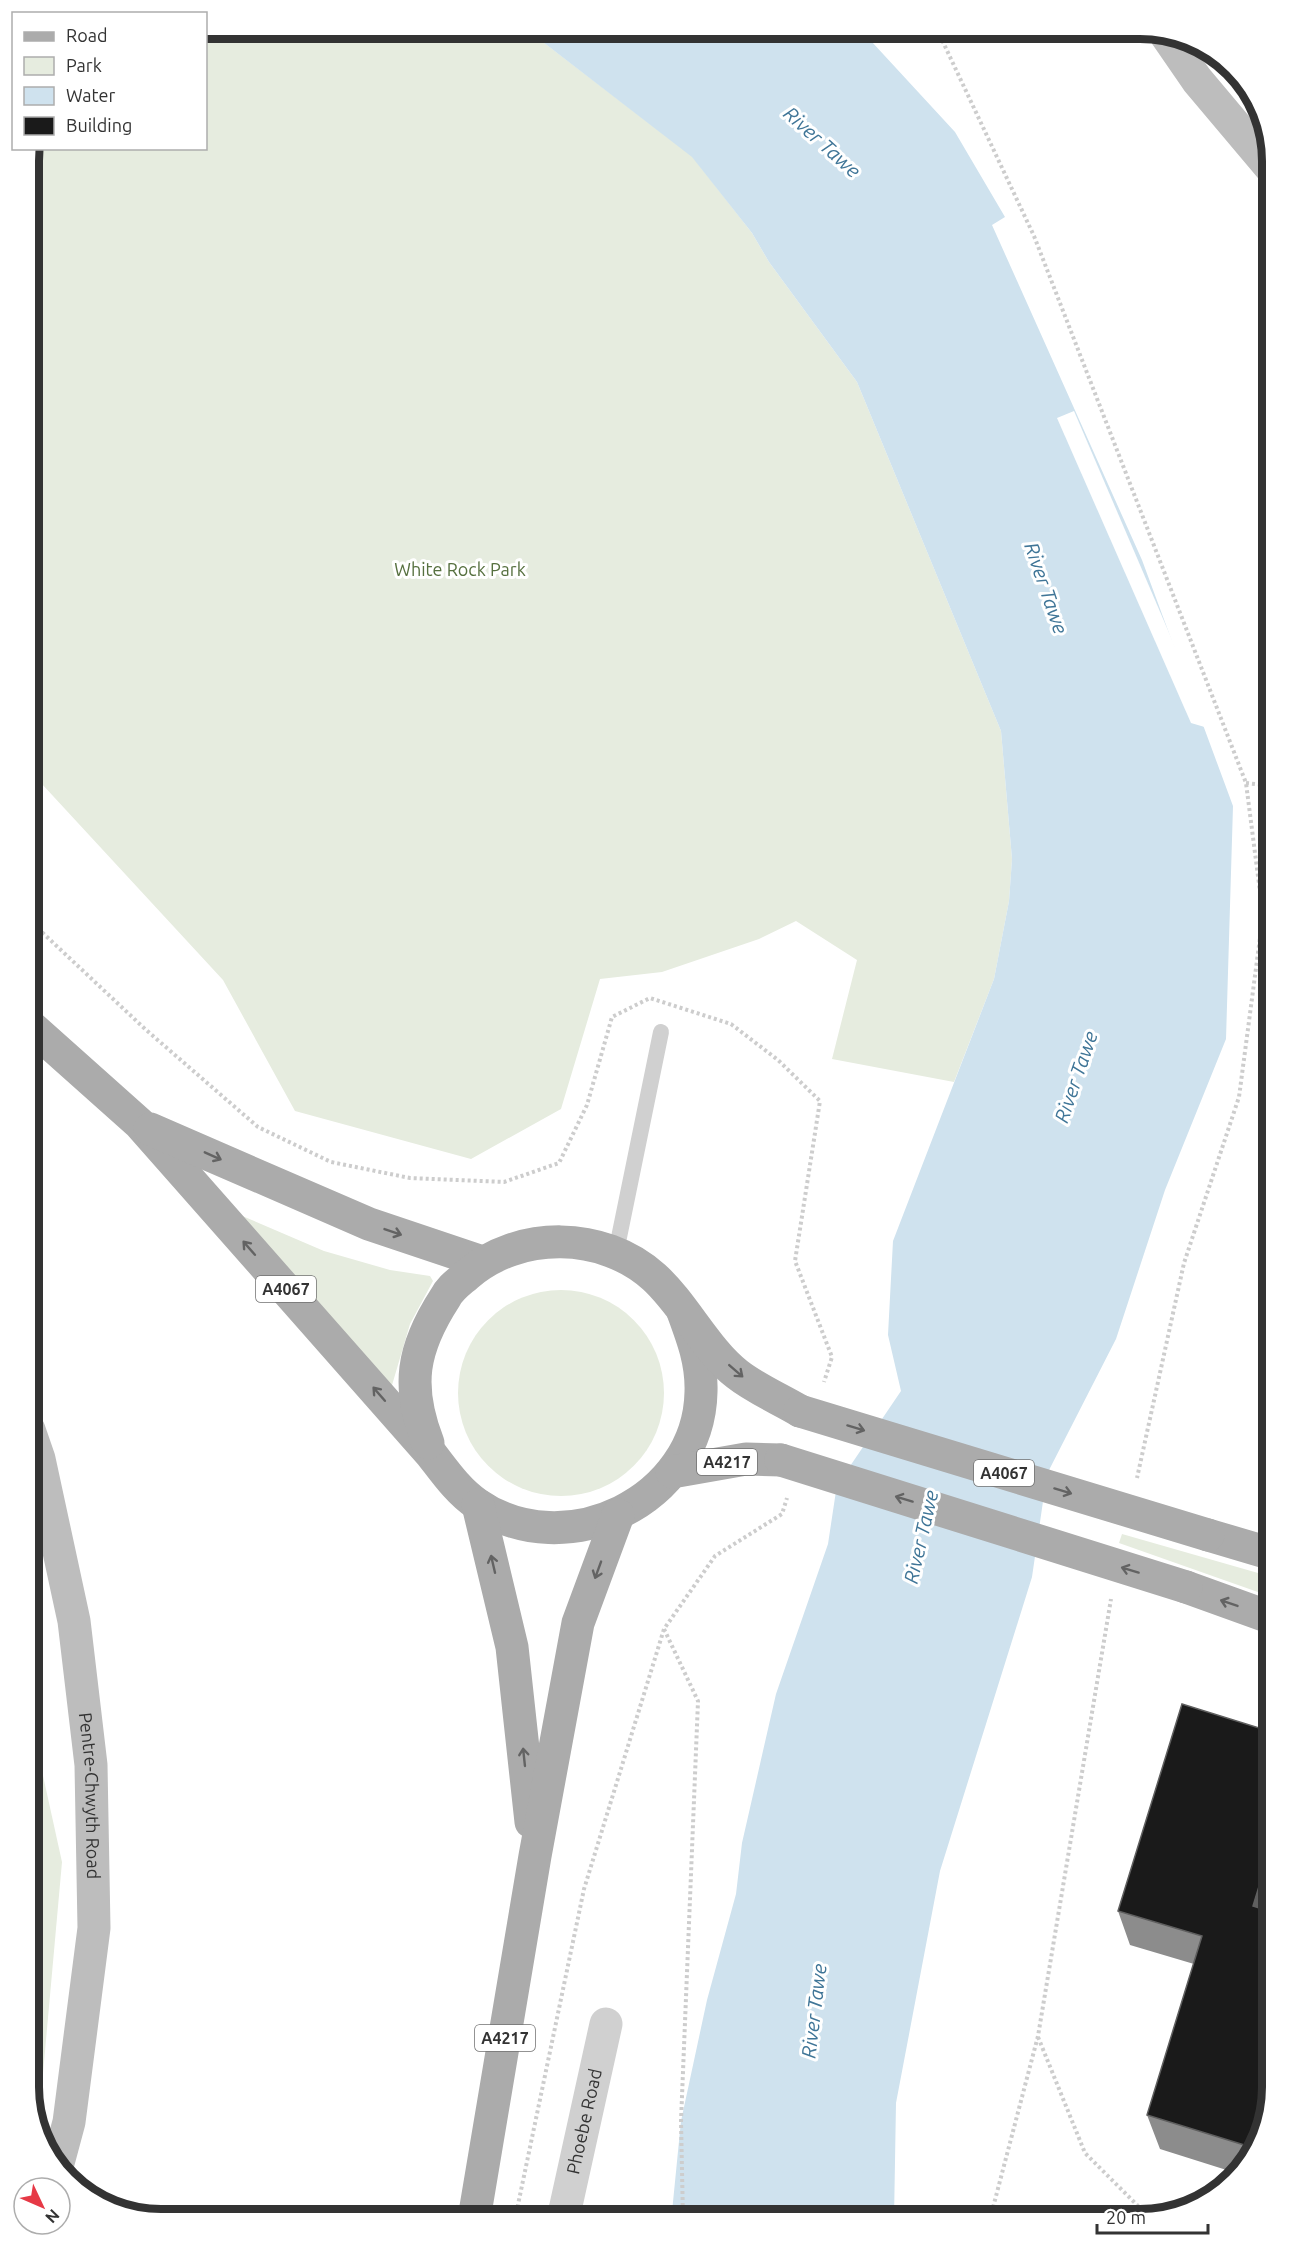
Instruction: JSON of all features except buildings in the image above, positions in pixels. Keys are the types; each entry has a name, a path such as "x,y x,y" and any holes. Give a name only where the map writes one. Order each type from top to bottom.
{"main road":[{"path":"1172,43 1197,80 1262,157"},
{"name":"A4067","path":"39,1034 140,1124 431,1454 452,1482 478,1505 523,1524 571,1528 618,1515 648,1497 672,1472 693,1434 701,1393 698,1352 683,1312"},
{"name":"A4067","path":"140,1124 369,1224 482,1262"},
{"name":"A4067","path":"431,1454 416,1413 415,1370 426,1328 449,1291 482,1262 525,1245 571,1241 616,1252 654,1277 737,1374 800,1411 1262,1551"},
{"name":"Pentre-Chwyth Road","path":"39,1458 74,1621 91,1765 94,1928 69,2122 60,2155"},
{"name":"A4217","path":"672,1472 746,1459 781,1460 1186,1587 1262,1614"},
{"name":"A4217","path":"478,1505 512,1647 535,1856"},
{"name":"A4217","path":"476,2209 535,1856 578,1623 618,1515"}],"street":[{"name":"Phoebe Road","path":"565,2209 606,2024"}],"lane":[{"path":"616,1252 661,1032"}],"path":[{"path":"940,39 943,42 1034,236 1246,783 1262,907"},
{"path":"1246,783 1262,785"},
{"path":"1136,1483 1184,1263 1239,1097 1262,923"},
{"path":"39,929 146,1029 258,1127 331,1162 410,1178 504,1182 559,1163 587,1105 612,1017 650,998 730,1024 778,1060 820,1101 795,1262 832,1357"},
{"path":"517,2209 584,1889 664,1629 715,1556 782,1514"},
{"path":"993,2209 1038,2036 1101,1644 1113,1587"},
{"path":"664,1629 698,1701 681,2121 683,2209"},
{"path":"1038,2036 1085,2152 1141,2209"}],"green space":[{"name":"White Rock Park","path":"207,39 539,39 692,156 752,233 769,262 857,382 1001,731 1012,859 1009,901 994,979 954,1082 832,1059 857,960 796,921 759,939 662,972 600,979 561,1109 471,1159 295,1111 223,980 39,781 39,150 207,150"},
{"path":"240,1215 324,1251 390,1270 430,1276 433,1281 410,1324 390,1392"},
{"path":"551,1290 571,1290 601,1297 627,1313 641,1327 657,1353 664,1393 657,1433 641,1459 627,1473 601,1489 571,1496 551,1496 521,1489 495,1473 481,1459 465,1433 458,1403 458,1383 465,1353 481,1327 495,1313 521,1297"},
{"path":"1122,1534 1262,1574 1262,1593 1119,1543"},
{"path":"39,1757 62,1862 40,2105"}],"water":[{"name":"River Tawe","path":"539,39 869,39 955,132 1005,217 992,225 1142,560 1233,806 1226,1039 1165,1190 1116,1339 1047,1474 1032,1577 940,1871 896,2103 894,2209 672,2209 681,2121 707,2000 736,1894 742,1843 776,1694 828,1544 836,1491 844,1475 901,1391 888,1335 893,1241 994,979 1009,901 1012,859 1001,731 857,382 769,262 752,233 692,157"}],"pier":[{"path":"1074,411 1208,728 1191,723 1057,418"}]}
